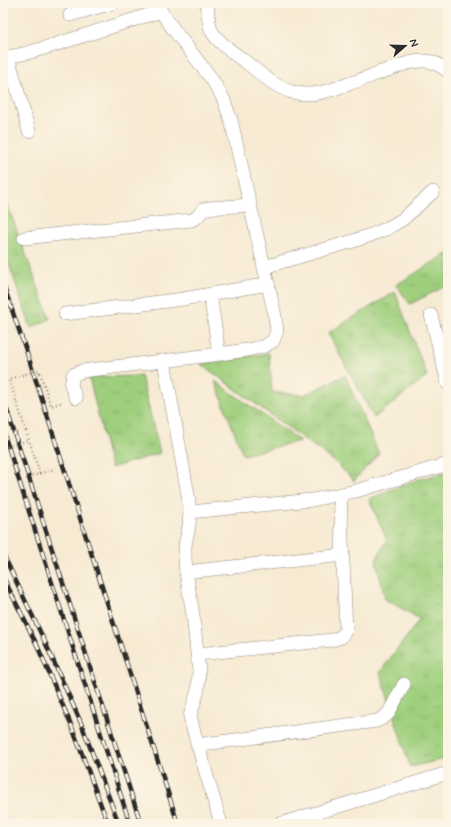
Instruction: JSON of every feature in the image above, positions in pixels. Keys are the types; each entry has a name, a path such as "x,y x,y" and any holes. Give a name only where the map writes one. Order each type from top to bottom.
{"street":[{"path":"70,15 113,3"},
{"path":"207,3 211,30 218,38 228,48 278,86 291,92 311,94 331,90 402,65 418,61 432,62 448,71"},
{"path":"29,131 6,58 51,46 158,7 211,78 223,98 231,120 274,311 277,331 273,341 265,346 219,354 82,371 73,375 71,385 76,398"},
{"path":"264,267 350,242 388,228 404,219 433,192"},
{"path":"24,238 192,220 204,209 250,205"},
{"path":"65,314 183,299 268,284"},
{"path":"210,294 219,354"},
{"path":"431,315 448,384"},
{"path":"164,361 190,512 190,526 185,545 185,557 186,572 194,614 199,671 198,690 190,716 197,745 221,824"},
{"path":"190,512 312,500 356,491 448,464"},
{"path":"198,654 332,640 342,637 346,630 340,494"},
{"path":"186,572 343,555"},
{"path":"197,745 377,722 388,714 404,684"},
{"path":"280,824 315,819 448,773"}],"path":[{"path":"40,474 9,379 39,370 51,406 76,398"},
{"path":"3,448 29,440"},
{"path":"32,476 58,468"}],"green space":[{"path":"5,199 50,319 31,328 3,247 3,200"},
{"path":"448,253 448,285 410,304 396,285"},
{"path":"395,292 427,376 374,418 328,333"},
{"path":"269,353 272,392 304,395 345,375 379,454 354,481 334,461 201,364"},
{"path":"141,376 160,453 111,468 89,377"},
{"path":"215,381 300,441 243,455"},
{"path":"448,472 448,758 410,767 380,672 420,619 385,599 376,560 387,540 369,499 416,480"}],"railway":[{"path":"3,284 29,359 178,824"},
{"path":"3,398 141,824"},
{"path":"3,431 130,824"},
{"path":"3,554 45,642 81,723 119,824"},
{"path":"3,577 37,645 72,727 108,824"}]}
